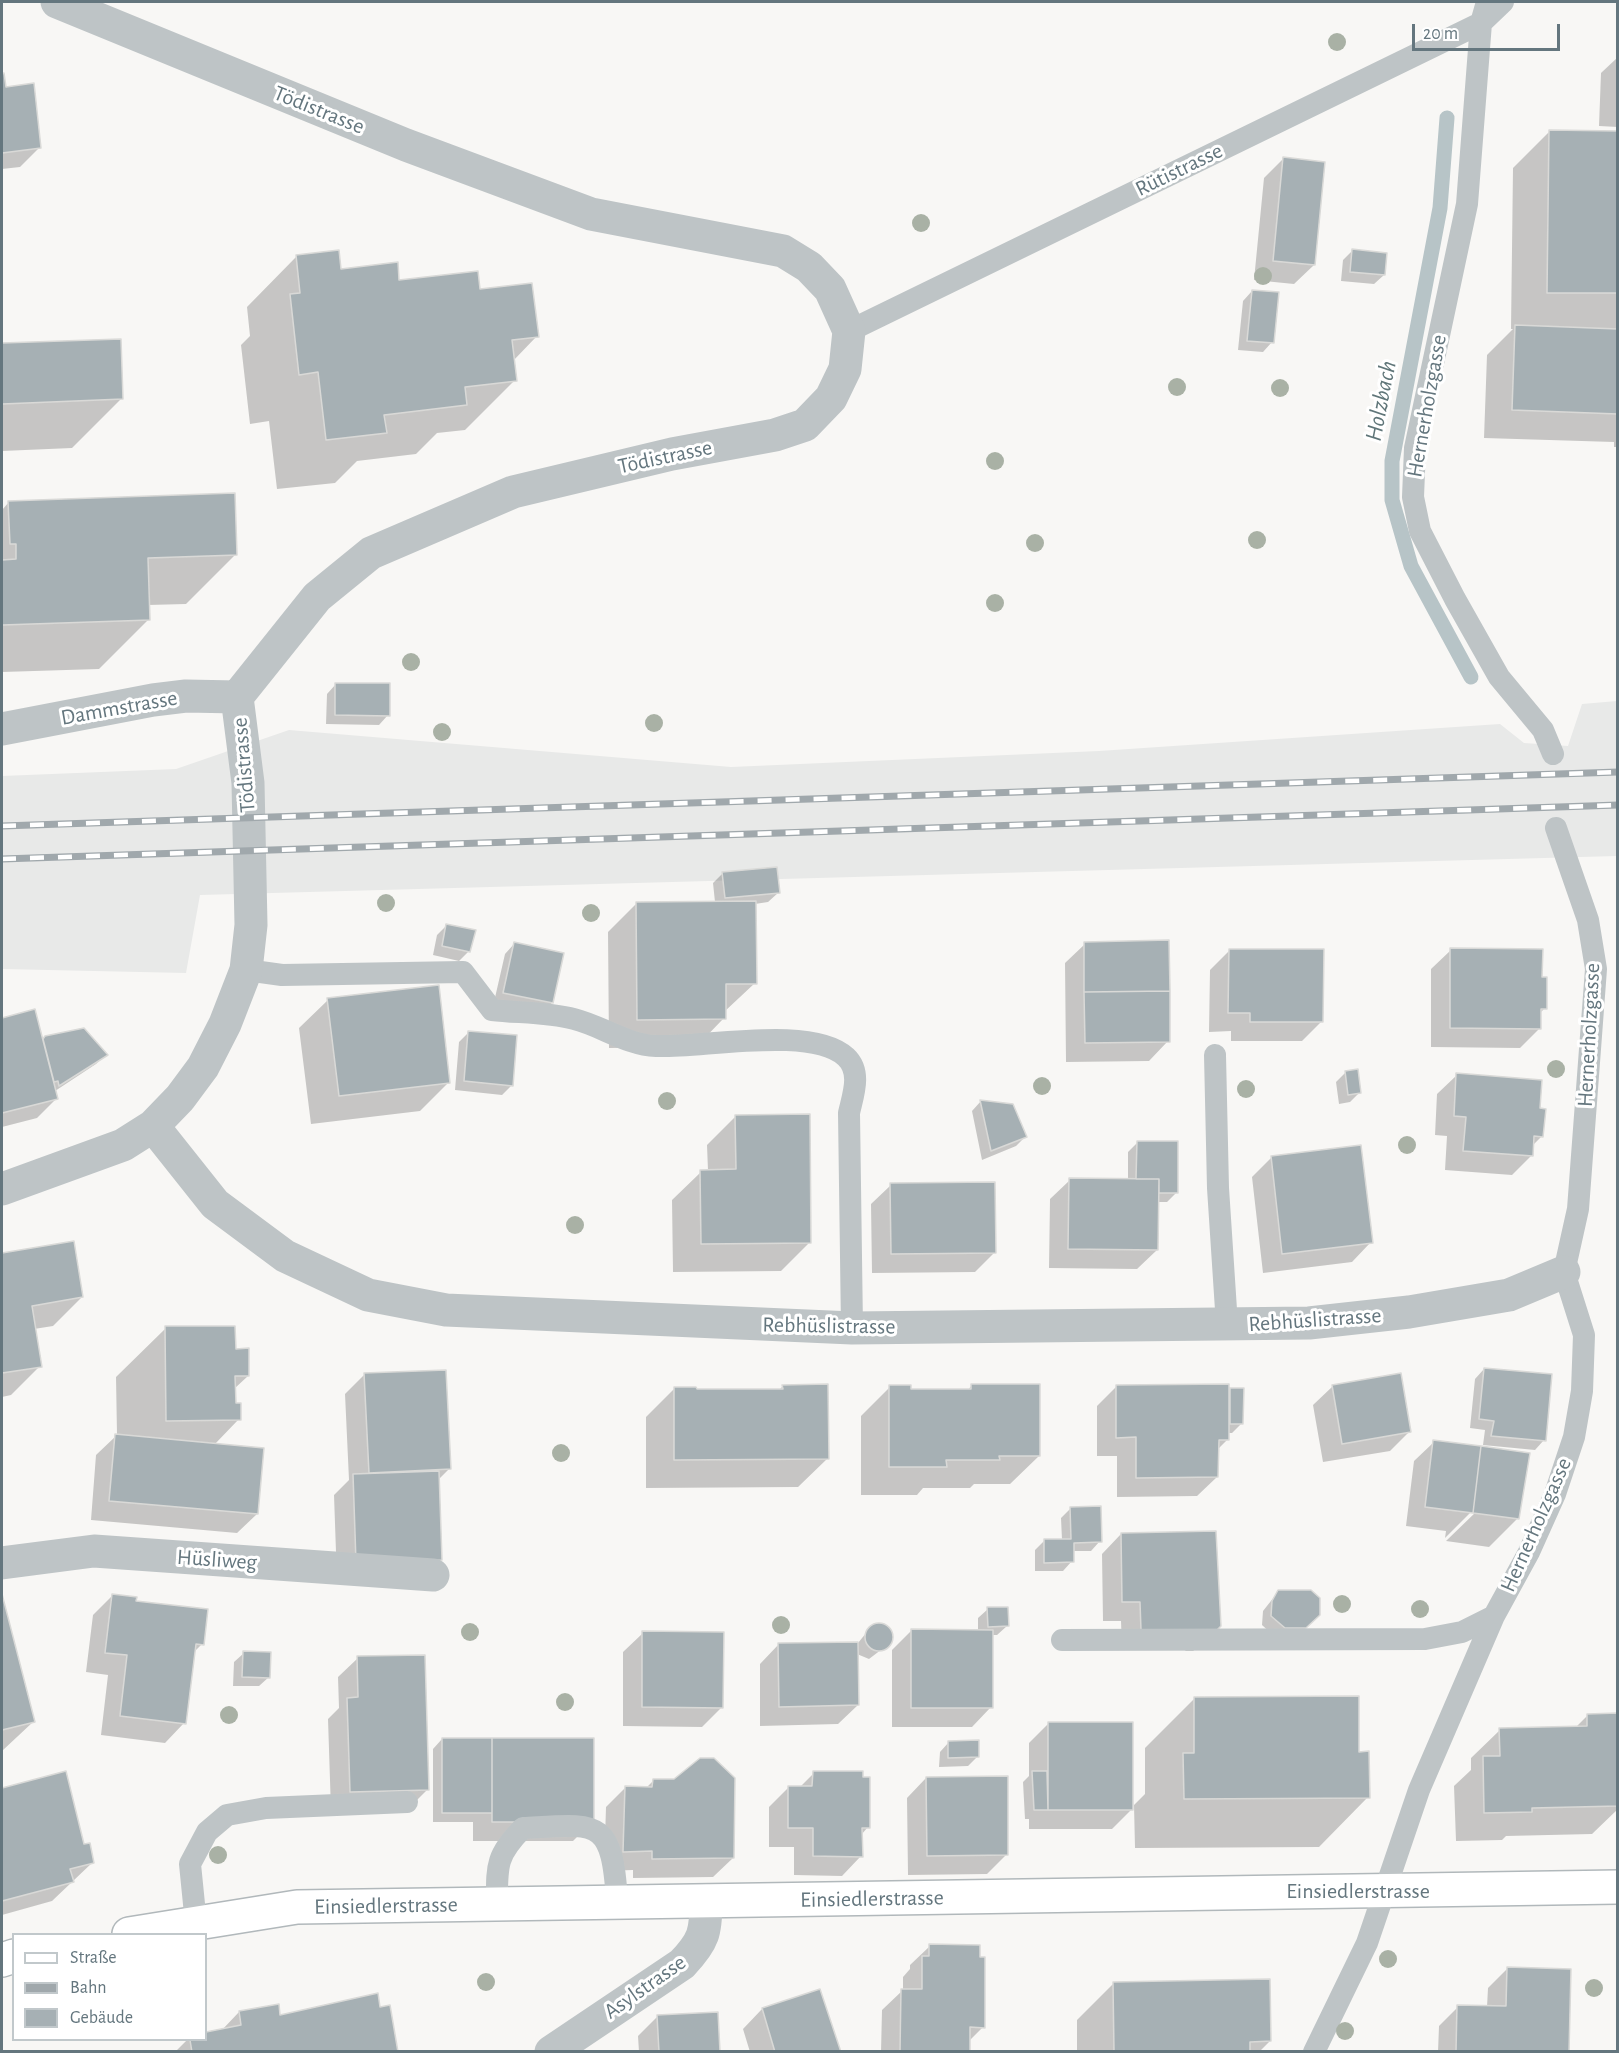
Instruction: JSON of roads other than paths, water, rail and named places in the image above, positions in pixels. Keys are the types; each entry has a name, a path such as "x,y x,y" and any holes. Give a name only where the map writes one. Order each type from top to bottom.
{"main road":[{"name":"Einsiedlerstrasse","path":"140,1933 297,1907 1617,1887"}],"street":[{"name":"Tödistrasse","path":"2,1189 115,1149 153,1126 180,1098 203,1067 225,1024 246,970 251,926 248,783 237,697 317,597 371,553 513,492 672,454 775,435 805,425 831,398 845,369 849,331 830,289 809,267 783,251 591,214 406,145 57,2"},
{"name":"Dammstrasse","path":"2,729 175,697 237,697"},
{"name":"Rebhüslistrasse","path":"153,1126 215,1204 285,1256 368,1295 446,1310 852,1328 1309,1323 1409,1312 1509,1295 1564,1272"},
{"name":"Hüsliweg","path":"2,1563 94,1551 433,1575"},
{"name":"Asylstrasse","path":"551,2052 682,1964 698,1947 706,1930 706,1901"}],"lane":[{"name":"Rütistrasse","path":"849,331 1503,2"},
{"name":"Hernerholzgasse","path":"1484,12 1467,204 1415,448 1413,497 1420,531 1455,599 1499,677 1543,730 1553,754"},
{"name":"Hernerholzgasse","path":"1314,2052 1367,1943 1419,1790 1494,1616 1555,1494 1574,1437 1582,1391 1584,1335 1564,1272 1578,1209 1596,969 1588,920 1556,828"},
{"path":"246,970 282,975 463,972 492,1010 574,1019 620,1037 654,1046 731,1041 802,1041 845,1056 854,1069 856,1086 849,1113 852,1328"},
{"path":"1215,1054 1218,1188 1227,1325"},
{"path":"1062,1640 1425,1639 1462,1632 1494,1616"},
{"path":"196,1923 190,1864 207,1832 227,1815 266,1808 407,1803"},
{"path":"497,1904 497,1863 510,1840 523,1828 579,1825 596,1830 609,1846 615,1860 617,1901"}],"waterway":[{"name":"Holzbach","path":"1447,118 1440,208 1392,461 1392,500 1411,566 1471,677"}],"railway":[{"path":"2,826 1618,772"},
{"path":"2,859 1618,805"}]}
